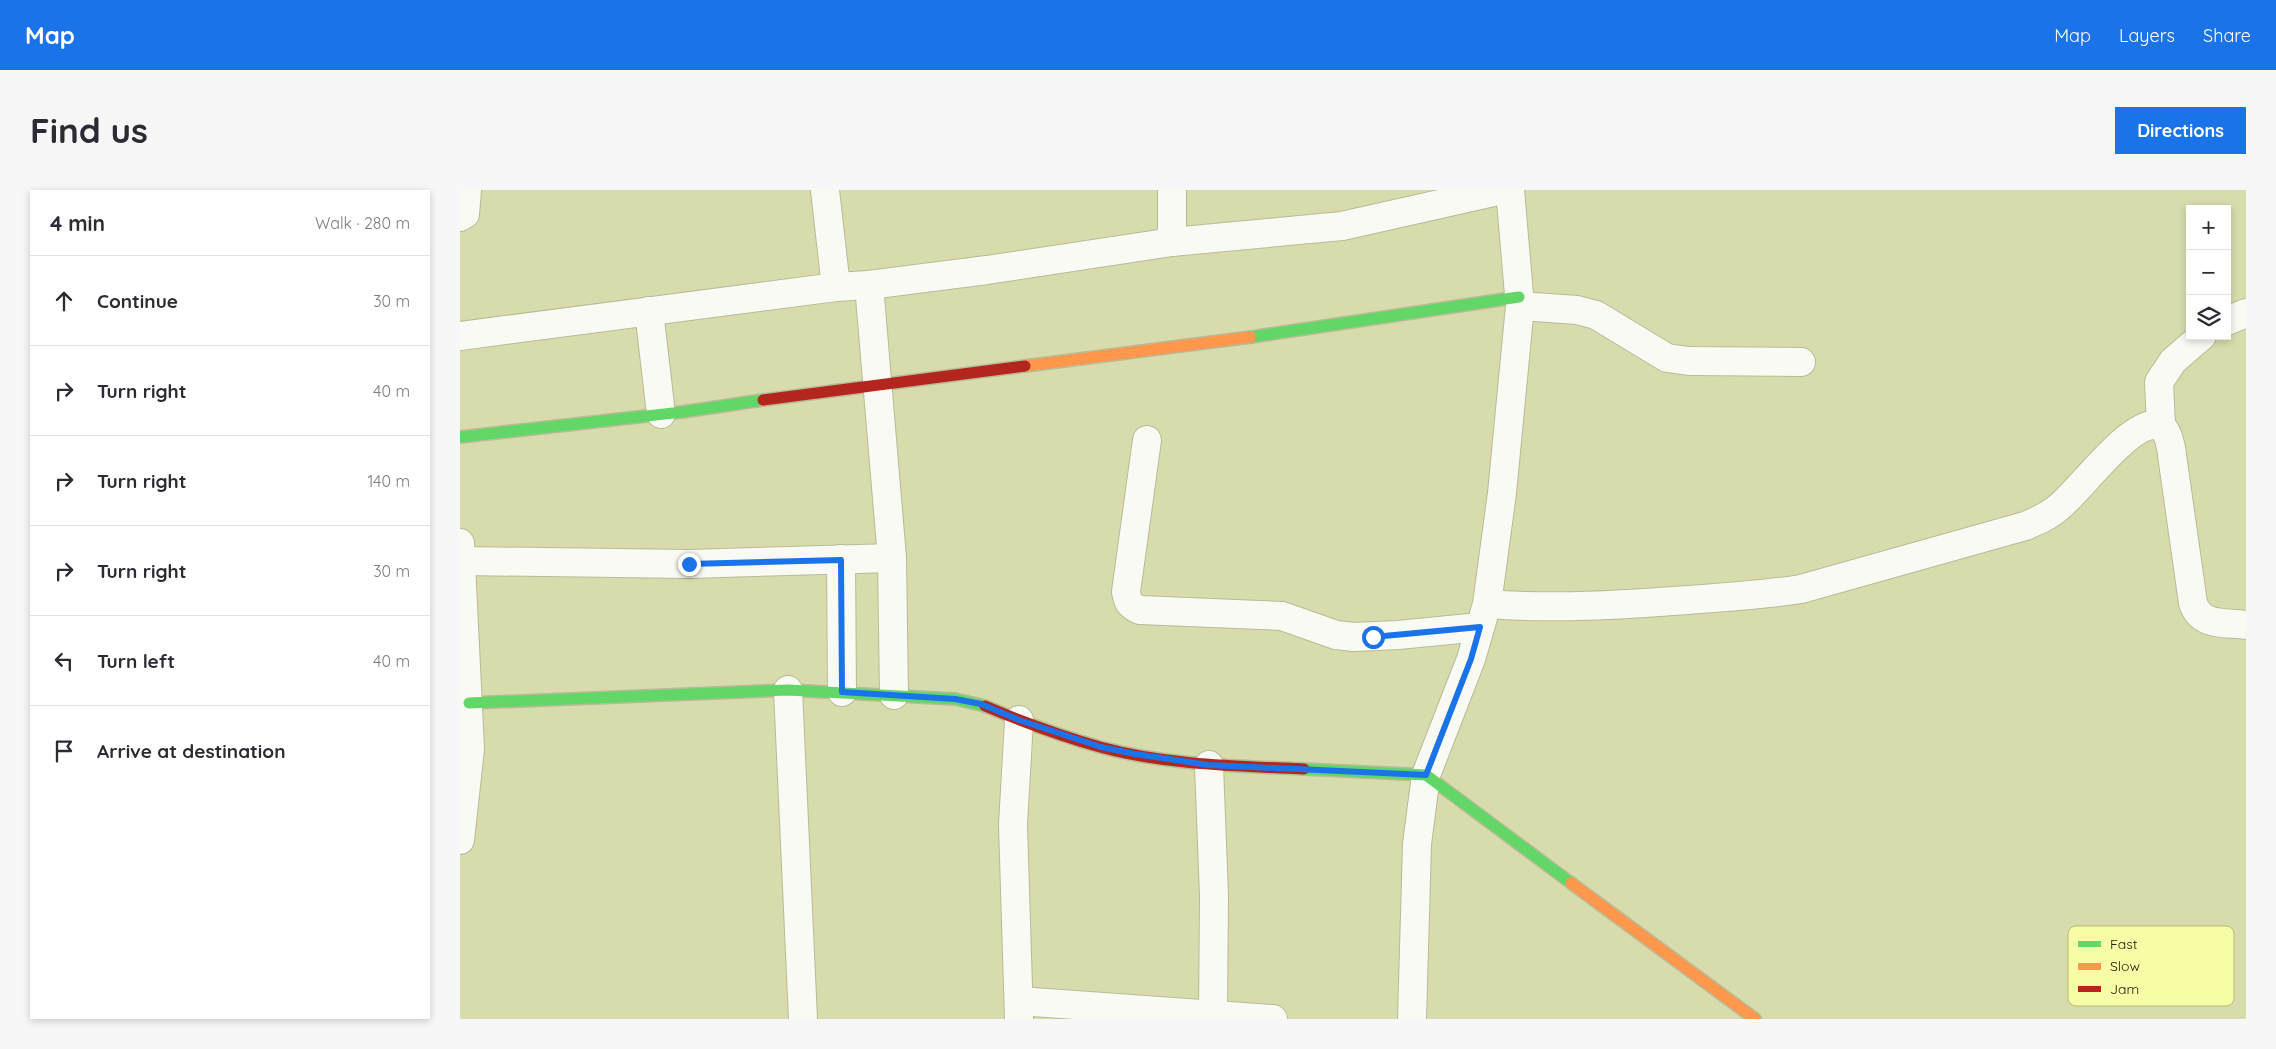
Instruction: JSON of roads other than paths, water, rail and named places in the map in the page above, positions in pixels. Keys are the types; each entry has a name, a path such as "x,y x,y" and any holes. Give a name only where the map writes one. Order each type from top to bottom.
{"street":[{"path":"460,217 465,214 467,190"},
{"path":"1172,190 1172,242"},
{"path":"460,336 836,287 869,285 1172,242 1342,226 1502,190"},
{"path":"1412,1019 1417,844 1426,775 1471,659 1483,615 1502,493 1519,301 1510,190"},
{"path":"822,193 836,287"},
{"path":"869,285 892,558 894,695"},
{"path":"460,437 661,414 877,384 1209,343 1519,301 1577,310 1596,315 1667,358 1689,361 1801,362"},
{"path":"649,311 661,414"},
{"path":"2231,319 2246,313"},
{"path":"2197,340 2173,361 2159,382 2161,426 2167,434 2171,448 2193,603 2197,614 2205,620 2246,625"},
{"path":"1147,440 1126,592 1131,606 1140,610 1282,616 1336,635 1354,637 1398,635 1483,615 1528,607 1640,604 1773,594 1801,589 2025,526 2042,519 2059,507 2129,435 2145,426 2156,424 2161,426"},
{"path":"460,840 470,749 460,560 689,564 892,558"},
{"path":"841,560 842,692"},
{"path":"469,703 788,690 955,699 981,704 1019,720 1101,747 1135,754 1209,765 1426,775 1755,1019"},
{"path":"788,690 803,1019"},
{"path":"1019,720 1013,825 1019,1010 1213,1015 1274,1019"},
{"path":"1209,765 1214,896 1213,1015"}]}
